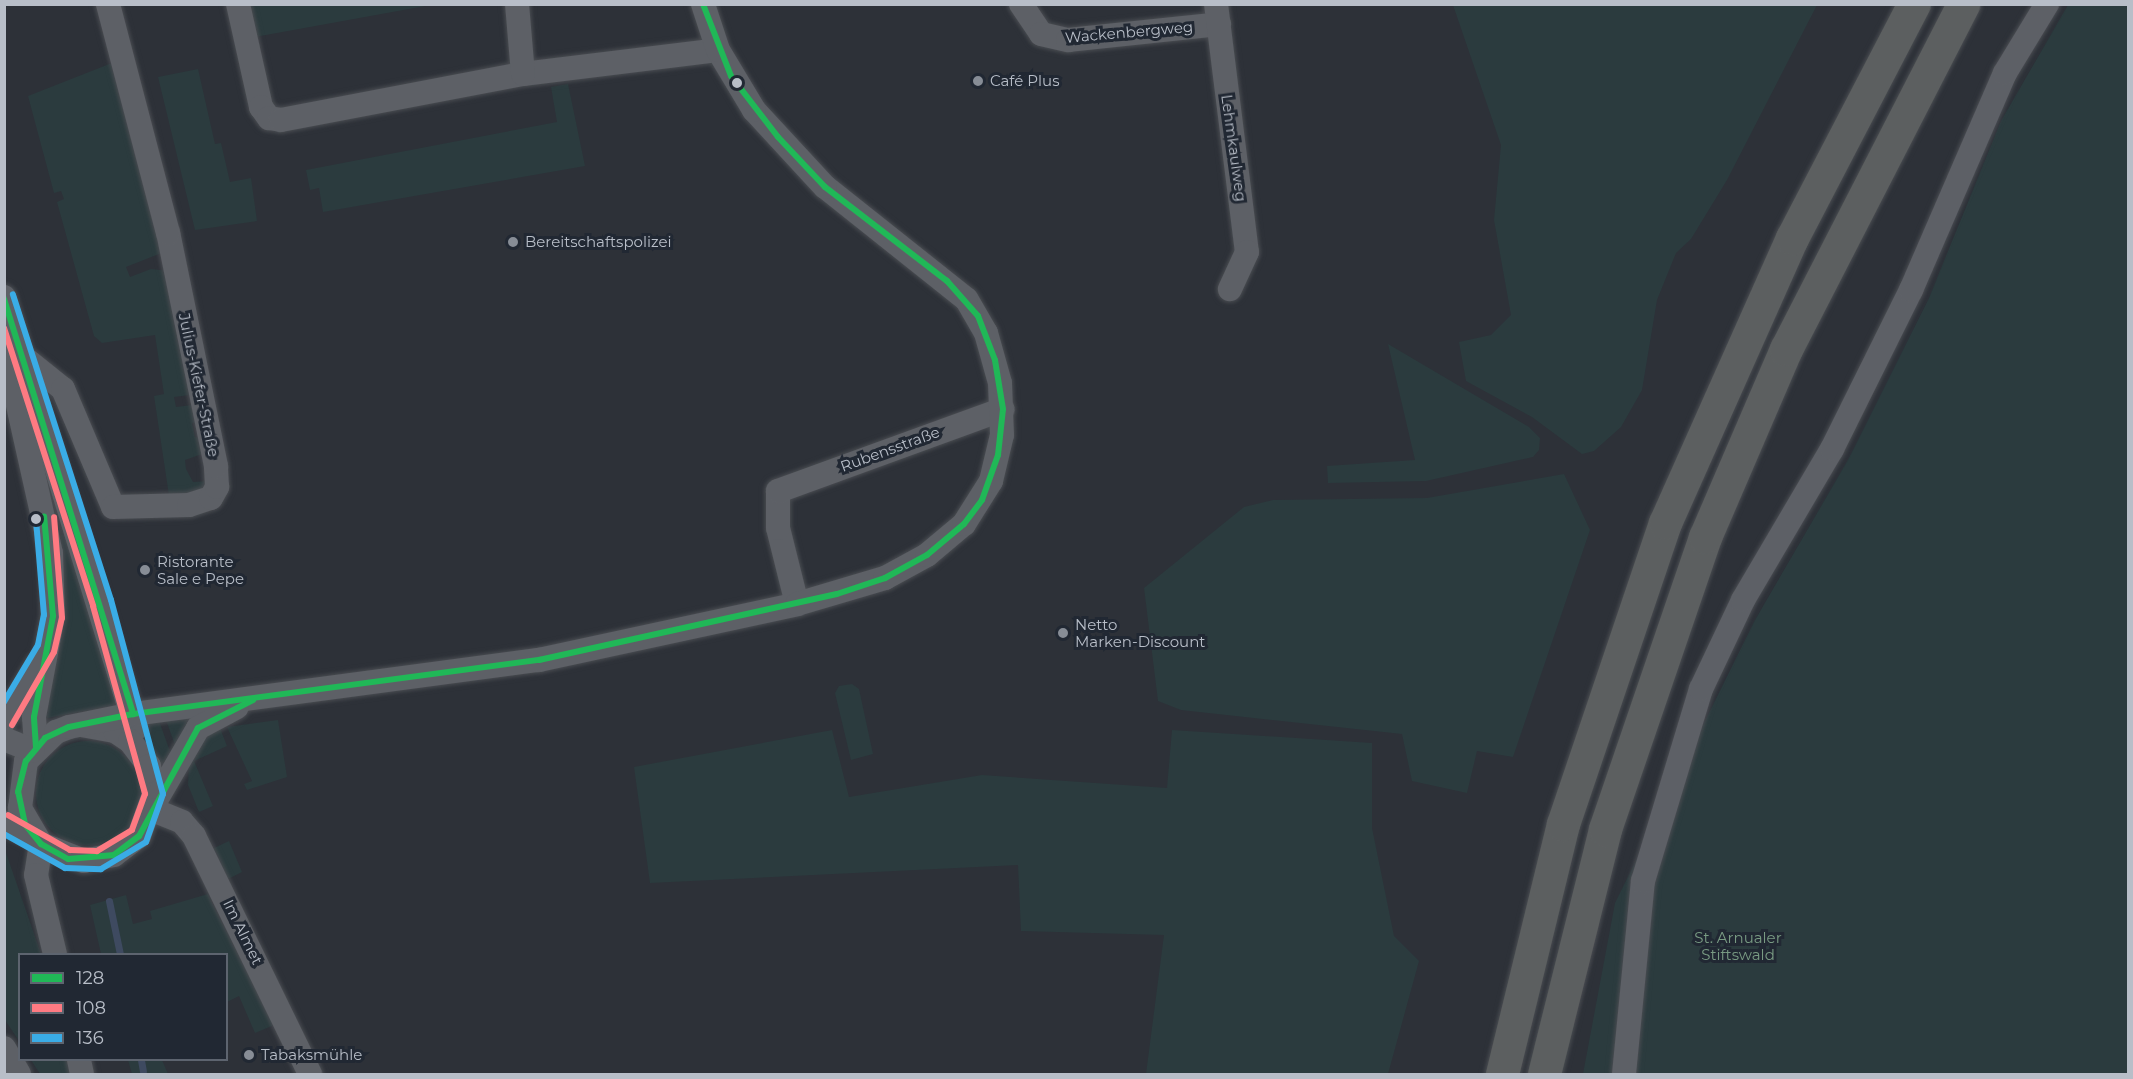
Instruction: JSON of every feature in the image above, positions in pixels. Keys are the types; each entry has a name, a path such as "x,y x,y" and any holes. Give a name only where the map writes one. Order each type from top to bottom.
{"highway":[{"path":"1502,1074 1563,824 1665,523 1792,238 1914,4"},
{"path":"1544,1074 1605,829 1705,537 1785,349 1963,4"}],"street":[{"name":"Julius-Kiefer-Straße","path":"27,360 63,389 113,507 189,505 211,498 217,487 216,466 168,233 108,4"},
{"path":"238,4 261,107 269,118 523,74 718,50"},
{"path":"517,4 523,74"},
{"path":"34,749 56,732 133,714 253,700 539,660 797,604 885,578 927,555 964,524 991,481 1003,409 986,333 966,299 802,164 754,110 718,50 703,4"},
{"name":"Wackenbergweg","path":"1021,4 1041,34 1068,40 1217,14"},
{"path":"1624,1074 1631,955 1643,881 1701,689 1743,600 1837,438 1911,290 2005,73 2048,4"},
{"name":"Lehmkaulweg","path":"1217,14 1247,252 1230,289"},
{"path":"4,297 27,360 133,714 142,754 153,780 153,806"},
{"path":"4,343 51,553 53,616 34,717 34,749 18,792 38,841 36,875 55,953"},
{"name":"Rubensstraße","path":"797,604 778,528 778,491 1003,409"},
{"path":"4,720 46,648"},
{"path":"4,823 68,859 99,860 128,847 198,728 253,700"},
{"path":"81,725 115,731 142,754"},
{"path":"4,739 34,749"},
{"name":"Im Almet","path":"153,806 182,822 194,836 310,1074"},
{"path":"4,1048 19,1074"}],"green space":[{"path":"248,4 431,5 255,37"},
{"path":"1453,5 1817,5 1727,180 1691,239 1676,253 1657,300 1642,390 1621,427 1594,451 1582,454 1532,417 1466,381 1459,342 1491,335 1511,315 1494,220 1501,145"},
{"name":"St. Arnualer Stiftswald","path":"2068,5 2128,5 2128,1074 1583,1074 1615,903 1755,620 1849,458 1929,298 2001,121"},
{"path":"117,61 164,252 126,267 130,277 151,269 169,271 190,395 174,397 176,407 192,405 199,421 192,423 195,437 202,438 205,453 185,460 186,469 193,482 209,481 208,487 170,502 154,396 164,394 155,335 102,343 94,336 57,202 64,199 61,191 54,193 28,96"},
{"path":"198,69 215,144 221,143 230,182 251,178 257,221 195,230 158,77"},
{"path":"568,84 585,166 323,212 319,188 310,190 306,170 557,122 551,87"},
{"path":"1388,344 1529,427 1540,438 1539,450 1533,457 1426,481 1328,483 1327,466 1415,460"},
{"path":"1564,474 1590,530 1513,757 1477,751 1467,793 1412,781 1402,734 1181,710 1158,701 1144,588 1244,507 1273,500 1427,498"},
{"path":"69,533 117,705 42,719 64,627 61,535"},
{"path":"852,684 859,689 873,754 851,760 835,693 839,686"},
{"path":"193,718 175,745 166,720"},
{"path":"278,720 287,777 247,790 244,784 252,781 227,727"},
{"path":"159,721 171,754 159,772 146,723"},
{"path":"220,728 227,746 194,761 213,806 199,812 188,785 189,762 208,735"},
{"path":"832,730 849,797 982,775 1167,788 1172,730 1372,743 1372,828 1394,936 1419,961 1388,1074 1146,1074 1164,935 1021,931 1018,865 650,883 634,767"},
{"path":"88,741 108,745 125,756 136,773 140,793 136,813 125,830 108,841 88,845 68,841 51,830 40,813 36,793 40,773 51,756 68,745"},
{"path":"229,841 242,872 228,879 214,848"},
{"path":"4,847 41,953 18,953 18,1040 5,1020"},
{"path":"208,894 274,1025 255,1033 239,996 228,1002 228,953 101,953 90,905 126,895 133,924 152,919 150,911"},
{"path":"32,1061 67,1061 70,1074 40,1074"},
{"path":"128,1061 162,1061 168,1074 132,1074"}],"waterway":[{"path":"109,901 120,953"},
{"path":"141,1061 143,1071"}],"transit line":[{"name":"128","path":"253,700 198,728 139,836 114,855 68,859 41,844 25,824 18,792 26,761 45,738 69,727 133,714 539,660 837,594 885,578 927,555 964,524 982,500 998,455 1003,409 995,360 978,316 947,281 825,187 778,137 731,76 703,4"},
{"name":"136","path":"4,834 65,868 101,869 146,842 163,794 111,600 13,294"},
{"name":"128","path":"4,299 133,714"},
{"name":"108","path":"4,328 93,606 145,794 132,830 97,851 70,850 8,815"},
{"name":"128","path":"36,747 34,717 53,616 44,516"},
{"name":"108","path":"12,725 54,652 62,618 54,517"},
{"name":"136","path":"4,702 38,645 44,615 36,519"}],"place":[{"name":"Café Plus","path":"978,81"},
{"name":"Bereitschaftspolizei","path":"513,242"},
{"name":"Ristorante Sale e Pepe","path":"145,570"},
{"name":"Netto Marken-Discount","path":"1063,633"},
{"name":"Tabaksmühle","path":"249,1055"}]}
